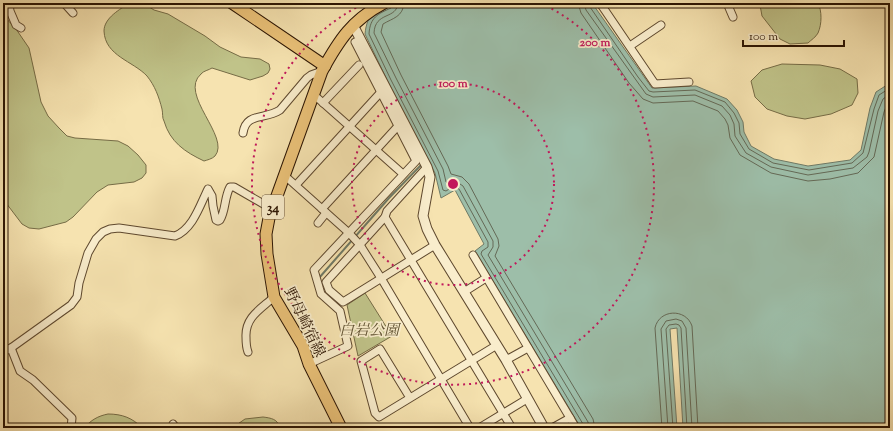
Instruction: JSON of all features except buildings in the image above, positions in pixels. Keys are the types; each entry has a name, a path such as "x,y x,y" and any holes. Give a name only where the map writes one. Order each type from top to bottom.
{"main road":[{"path":"232,3 323,68"},
{"name":"野母崎宿線","path":"341,428 309,364 299,340 274,297 267,254 266,226 323,68 339,41 353,25 365,15 384,3"}],"street":[{"path":"9,3 10,11 16,25 21,28"},
{"path":"64,3 73,13"},
{"path":"600,3 655,84 689,82"},
{"path":"727,3 733,17"},
{"path":"353,25 427,167 430,177 423,216 427,229 435,245 506,360 544,428"},
{"path":"630,46 661,25"},
{"path":"309,364 352,347 340,310 321,294 314,270 350,234 416,161 355,42"},
{"path":"323,103 359,65"},
{"path":"243,133 244,127 248,121 253,118 276,113 307,78 323,68"},
{"path":"296,185 380,92"},
{"path":"313,94 403,174"},
{"path":"318,223 324,211 398,126"},
{"path":"427,167 387,211 385,217 326,282 329,290 343,302 435,245"},
{"path":"284,175 350,234 359,245 381,278 470,428"},
{"path":"3,352 11,348 71,305 77,297 79,284 88,253 96,238 103,232 110,229 119,228 175,236 182,233 192,221 208,188 212,196 212,206 216,220 218,221 223,214 227,193 230,188 234,187 272,209"},
{"path":"385,217 412,259 512,428"},
{"path":"473,255 576,428"},
{"path":"464,292 486,278"},
{"path":"248,352 246,346 248,322 274,297"},
{"path":"410,398 380,349 361,361 375,413 379,417 497,345"},
{"path":"11,348 20,371 33,380 72,418 71,428"},
{"path":"506,360 528,348"},
{"path":"479,428 527,399"},
{"path":"552,428 570,418"}],"green space":[{"path":"130,3 143,3 154,10 168,14 205,36 220,47 241,57 260,59 269,64 270,69 268,73 250,80 212,68 202,73 196,82 196,93 216,138 218,148 215,156 212,158 204,161 179,146 174,141 163,118 158,96 150,80 141,71 114,52 109,46 104,31 105,26 113,14"},
{"path":"762,3 818,3 821,18 818,33 808,43 790,44 780,39 762,16 760,5"},
{"path":"3,15 16,29 29,48 41,102 48,116 59,128 67,136 75,138 118,141 128,146 146,165 146,173 142,178 134,182 108,185 97,192 73,217 66,222 39,229 29,228 22,224 3,199"},
{"path":"782,64 820,65 840,69 857,79 858,93 852,105 831,114 805,119 787,116 767,109 755,97 751,81 762,70"},
{"name":"白岩公園","path":"365,293 392,336 358,356 347,305"},
{"path":"108,414 127,417 142,428 84,428 95,419"},
{"path":"263,417 276,421 280,428 232,428 245,419"}],"water":[{"path":"393,3 592,3 652,88 696,86 727,99 737,110 743,122 744,132 751,146 774,159 808,166 850,160 861,150 870,108 876,92 890,83 890,428 683,428 677,328 670,329 677,428 581,428 475,251 484,244 455,190 441,198 435,173 365,34 368,21 373,13"}],"waterway":[{"path":"319,278 389,198 422,164"}]}
